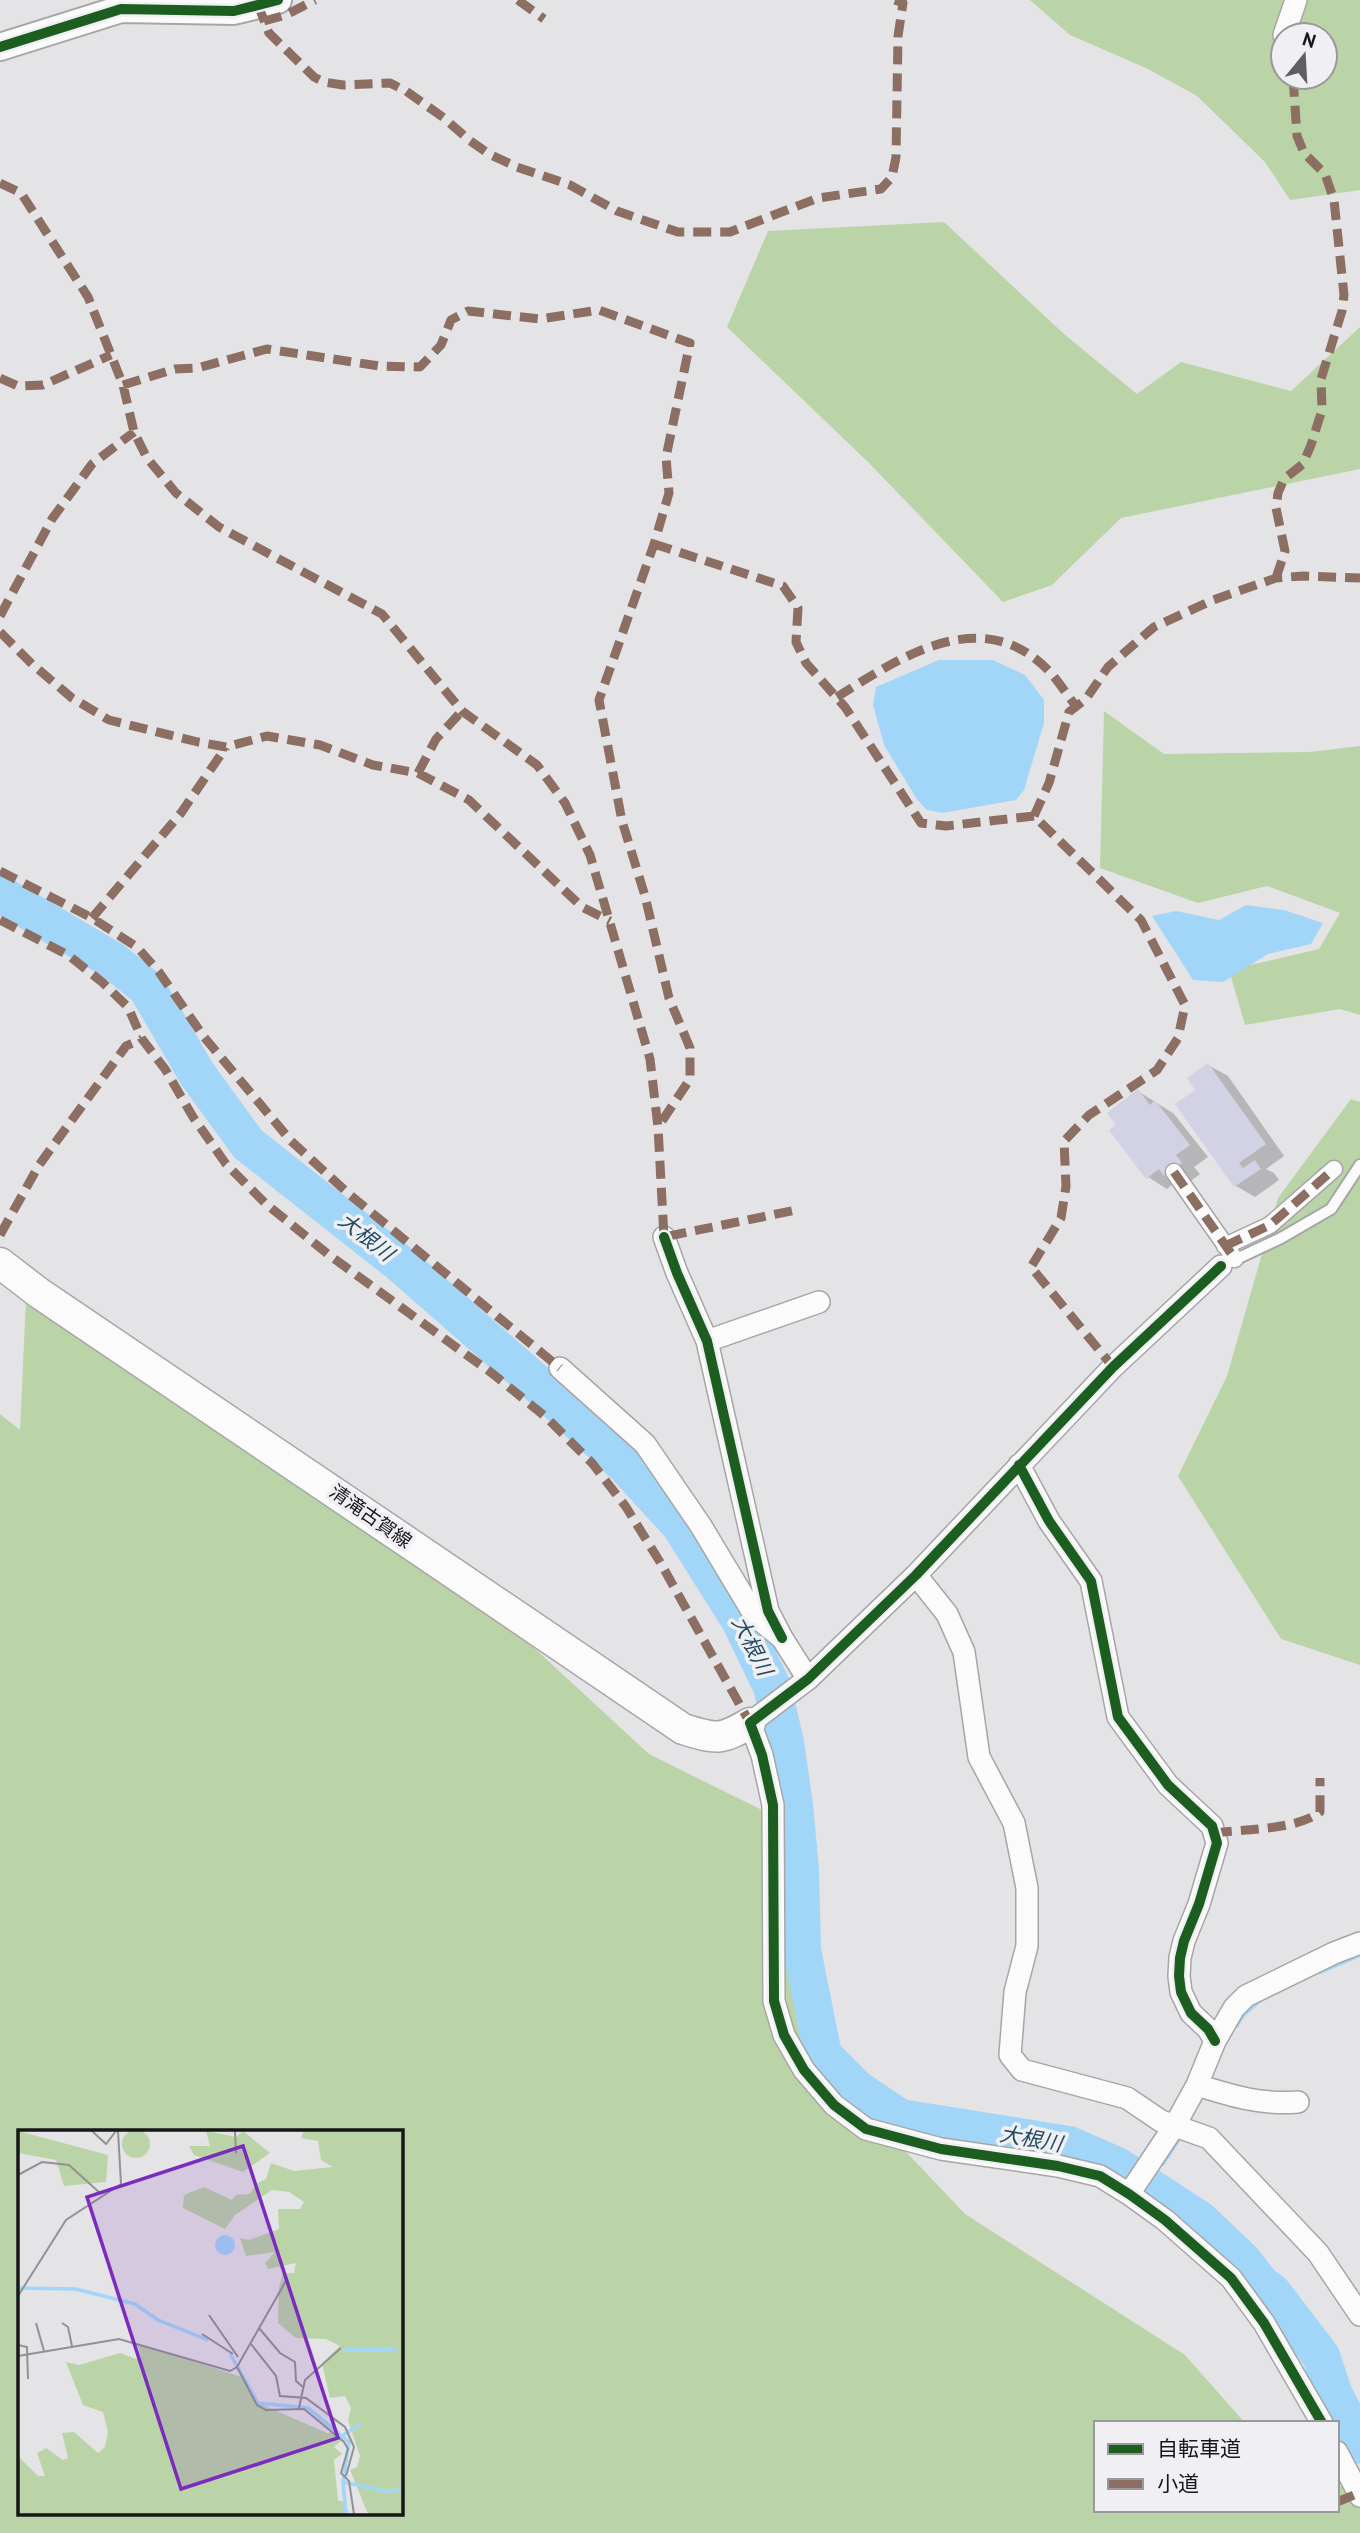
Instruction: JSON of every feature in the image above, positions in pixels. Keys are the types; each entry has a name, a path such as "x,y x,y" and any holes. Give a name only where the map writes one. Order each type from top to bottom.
{"main road":[{"name":"清滝古賀線","path":"0,1263 39,1293 298,1465 683,1729 712,1738 729,1735 750,1723"}],"street":[{"path":"0,47 118,4 234,11 278,0"},
{"path":"1289,21 1296,0"},
{"path":"1321,2421 1264,2323 1231,2278 1165,2220 1129,2194 1100,2176 1058,2166 941,2149 866,2129 834,2105 804,2070 784,2035 774,2001 773,1805 762,1755 750,1723 808,1679 916,1575 1113,1367 1227,1257 1270,1225 1334,1169"},
{"path":"1174,1172 1227,1257"},
{"path":"664,1237 707,1341 768,1611 782,1639 808,1679"},
{"path":"707,1341 819,1302"},
{"path":"561,1368 645,1444 701,1526 755,1616 782,1639"},
{"path":"1019,1465 1049,1521 1091,1581 1118,1717 1168,1785 1212,1826 1217,1843 1199,1904 1184,1941 1179,1976 1181,1992 1191,2013 1208,2028 1215,2041"},
{"path":"916,1575 947,1614 964,1652 979,1757 1014,1823 1027,1888 1027,1946 1015,1992 1010,2055 1022,2070 1127,2098 1161,2121 1209,2138 1318,2253 1360,2315"},
{"path":"1129,2194 1175,2125 1197,2085 1215,2041 1234,2008 1246,1996 1360,1943"},
{"path":"1197,2085 1248,2101 1272,2104 1298,2102"},
{"path":"1339,2456 1360,2496"}],"lane":[{"path":"1227,1257 1281,1238 1331,1209 1360,1165"}],"green space":[{"path":"1030,0 1360,0 1360,190 1290,200 1265,162 1197,96 1148,69 1070,35"},
{"path":"944,222 1064,334 1137,394 1181,362 1291,391 1360,327 1360,469 1121,518 1052,585 1003,602 869,463 727,327 768,231"},
{"path":"1104,711 1164,754 1310,752 1360,746 1360,1015 1340,1009 1245,1025 1229,970 1319,949 1340,913 1267,886 1198,903 1100,868"},
{"path":"1351,1099 1360,1102 1360,1665 1281,1639 1178,1476 1227,1376 1278,1198"},
{"path":"27,1277 532,1646 649,1754 784,1821 802,2042 965,2214 1185,2355 1243,2421 1094,2421 1094,2512 1339,2512 1339,2486 1360,2492 1360,2533 0,2533 0,1414 20,1430"}],"water":[{"path":"939,660 993,660 1025,675 1044,700 1044,723 1024,790 1016,800 942,813 927,810 916,798 884,745 873,705 876,687"},
{"path":"1246,905 1284,910 1323,923 1311,944 1268,954 1223,982 1193,980 1152,916 1176,911 1219,920"}],"building":[{"path":"1208,1063 1266,1144 1239,1163 1243,1168 1255,1160 1261,1169 1234,1187 1175,1104 1195,1090 1187,1078"},
{"path":"1138,1089 1150,1105 1155,1100 1190,1145 1176,1155 1182,1163 1164,1176 1159,1169 1146,1179 1109,1130 1116,1125 1107,1113"}],"waterway":[{"name":"大根川","path":"0,894 112,960 147,988 197,1074 248,1144 398,1262 532,1379 625,1465 680,1525 741,1622 772,1687 785,1742 794,1805 800,1870 802,1950 823,2055 857,2089 900,2118 1069,2145 1117,2166 1200,2220 1243,2261 1261,2284 1272,2292 1321,2356 1334,2395 1360,2445"},
{"path":"1320,1971 1360,1954"},
{"path":"1236,2025 1242,2015 1262,1997"},
{"path":"1162,2163 1179,2137"}],"marked path":[{"path":"264,21 286,15 315,0"},
{"path":"518,0 544,19"},
{"path":"258,5 269,33 314,77 324,82 343,85 390,83 444,118 489,154 517,167 570,185 617,211 678,232 730,232 818,198 881,189 892,177 896,157 898,36 903,3 895,0"},
{"path":"1276,578 1285,551 1276,508 1278,493 1284,479 1303,464 1311,445 1322,410 1321,379 1342,311 1344,295 1334,200 1325,174 1304,153 1297,136 1294,91"},
{"path":"0,183 21,193 88,297 123,385 134,432 147,458 176,493 219,527 382,614 462,711 537,765 565,803 590,855 650,1059 658,1127 664,1237 796,1210"},
{"path":"123,385 175,369 197,368 267,349 379,366 420,367 441,345 451,320 468,311 540,319 599,310 690,343 666,457 669,493 654,544 599,700 622,821 645,896 669,998 690,1048 690,1079 658,1127"},
{"path":"0,378 18,386 43,385 111,355"},
{"path":"0,616 52,519 92,464 134,432"},
{"path":"654,544 783,586 798,608 796,642 806,663 845,707 921,823 946,826 1034,816 1141,920 1185,1005 1178,1038 1157,1070 1089,1115 1064,1141 1066,1186 1061,1218 1031,1267 1113,1367"},
{"path":"1034,816 1049,783 1069,712 1086,699 1108,667 1154,627 1213,600 1276,578 1360,578"},
{"path":"0,632 72,698 109,720 226,747 267,736 320,745 373,765 418,773 469,800 582,907 610,921"},
{"path":"837,697 915,653 943,643 970,638 998,641 1024,651 1050,672 1076,706"},
{"path":"418,773 436,739 462,711"},
{"path":"92,918 181,813 226,747"},
{"path":"0,871 92,918 137,947 159,972 204,1037 291,1141 349,1194 560,1368"},
{"path":"0,920 68,955 128,1007 142,1039 165,1069 193,1117 226,1164 265,1203 329,1255 493,1374 547,1418 592,1463 626,1507 660,1562 750,1723"},
{"path":"0,1235 39,1165 126,1046 142,1039"},
{"path":"1225,1246 1270,1225 1334,1169"},
{"path":"1174,1172 1235,1259"},
{"path":"1214,1833 1284,1826 1310,1818 1320,1812 1320,1778"},
{"path":"1339,2501 1359,2493"}],"cycle path":[{"path":"0,47 121,9 234,11 278,0"},
{"path":"664,1237 707,1341 768,1611 782,1638"},
{"path":"1221,1266 1113,1367 916,1575 808,1679 750,1723 762,1755 773,1805 774,2001 784,2035 804,2070 834,2105 866,2129 941,2149 1058,2166 1100,2176 1165,2220 1231,2278 1264,2323 1321,2421"},
{"path":"1019,1465 1049,1521 1091,1581 1118,1717 1168,1785 1212,1826 1217,1843 1199,1904 1184,1941 1179,1976 1181,1992 1191,2013 1208,2029 1215,2041"}]}
